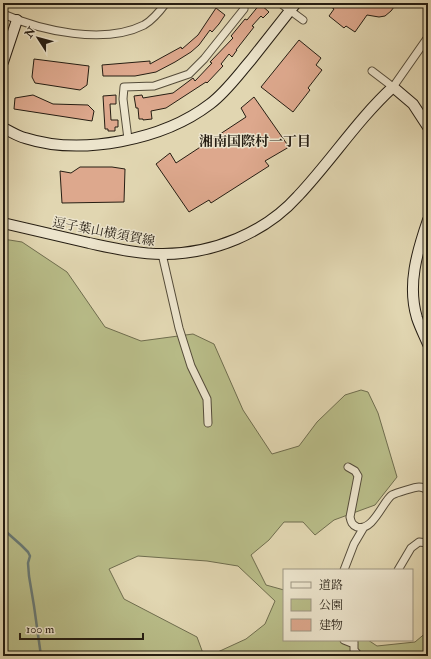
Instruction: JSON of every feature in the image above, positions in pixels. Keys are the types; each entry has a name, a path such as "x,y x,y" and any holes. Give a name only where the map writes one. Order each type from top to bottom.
{"main road":[{"path":"3,128 24,138 46,143 66,145 99,144 128,140 153,134 193,115 210,104 229,86 293,7"},
{"path":"3,62 17,20"},
{"path":"393,86 413,104 428,127"},
{"name":"逗子葉山横須賀線","path":"3,223 132,251 162,254 188,253 219,246 246,234 271,220 297,197 332,158 376,102 393,86"},
{"path":"428,220 412,277 413,299 417,318 428,344"}],"street":[{"path":"3,14 17,20 58,31 96,35 122,33 148,22 166,3"},
{"path":"280,3 293,7 303,20"},
{"path":"128,140 123,99 124,87 154,86 188,74 204,59 244,9"},
{"path":"372,71 393,86 428,37"},
{"path":"162,254 179,328 191,366 207,399 208,423"},
{"path":"348,466 358,476 350,517 355,526 360,528 364,527"},
{"path":"344,569 354,544 364,527 376,518 392,495 420,487 428,490"},
{"path":"399,569 411,548 419,542 428,543"},
{"path":"354,642 354,650 359,656"}],"green space":[{"path":"3,239 22,242 67,272 105,327 141,341 193,334 214,344 243,410 272,454 299,446 317,422 345,395 361,390 368,392 378,413 397,477 375,505 334,520 315,535 303,522 284,522 269,540 251,555 266,585 283,590 283,641 370,641 377,646 415,642 428,631 428,656 209,656 246,639 265,624 275,601 238,566 207,561 138,556 109,569 124,599 197,637 204,656 3,656"}],"building":[{"path":"326,3 397,3 385,16 379,17 367,15 355,32 346,26 344,28 329,16 334,9"},
{"path":"260,4 269,12 263,18 261,16 252,26 254,27 232,57 229,54 221,64 223,66 207,83 206,82 166,108 151,111 152,119 139,119 138,108 136,108 134,96 142,95 143,98 173,93 193,78 195,81 212,63 210,62 233,38 231,36 245,19 247,20"},
{"path":"216,8 225,15 219,24 212,32 210,30 199,45 191,52 175,62 156,72 135,76 103,76 102,65 150,61 150,64 181,47 182,49 198,35"},
{"path":"299,40 321,58 316,65 322,70 308,88 310,90 293,112 261,87"},
{"path":"34,59 89,66 87,85 80,90 35,83 32,77"},
{"path":"33,95 53,104 88,105 94,111 92,121 14,109 15,98"},
{"path":"116,95 116,104 110,104 111,120 118,120 118,127 115,127 115,131 108,131 108,129 105,129 103,96"},
{"path":"254,97 289,147 265,161 269,166 211,203 209,200 189,212 156,164 170,153 176,163 246,117 241,108"},
{"path":"80,167 112,167 125,169 124,202 62,203 60,171 71,173"}],"waterway":[{"path":"3,529 21,545 30,556 28,563 29,576 41,656"}],"district":[{"name":"湘南国際村一丁目","path":"255,141"}]}
